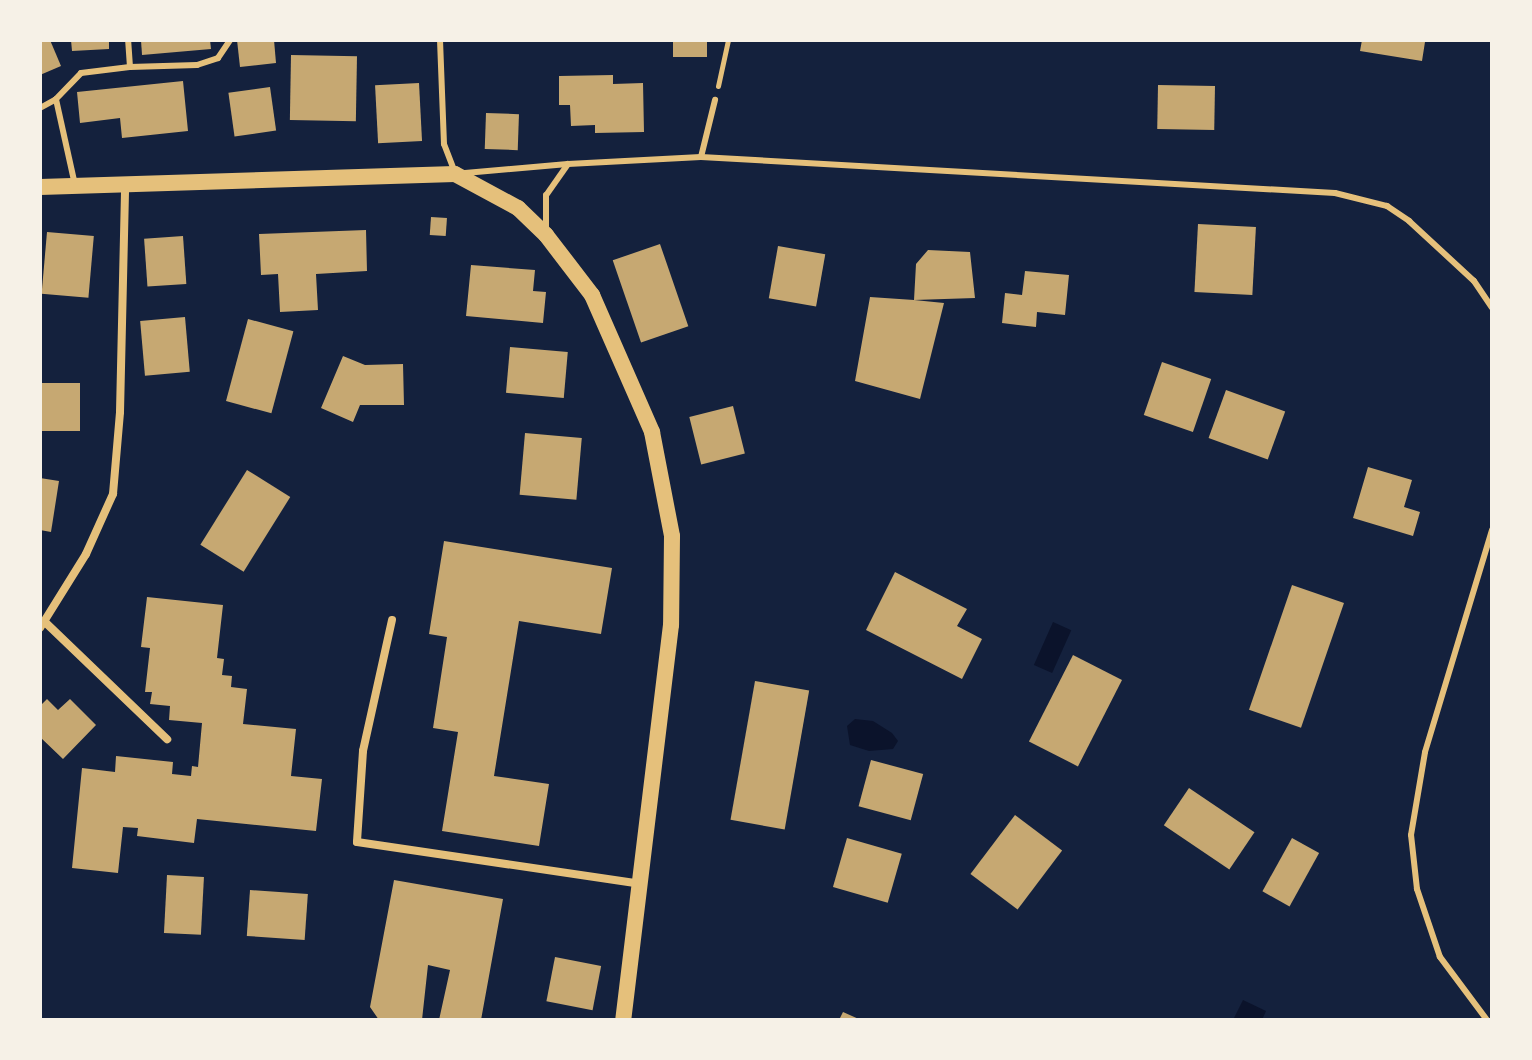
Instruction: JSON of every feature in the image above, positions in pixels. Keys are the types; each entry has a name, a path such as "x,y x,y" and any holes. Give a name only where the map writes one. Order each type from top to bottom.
{"main road":[{"path":"40,187 455,174 506,199 546,235 592,295 624,362 652,432 669,507 671,625 623,1020"}],"street":[{"path":"125,185 120,412 113,494 43,625 167,739"},
{"path":"392,620 363,751 357,842 640,884"}],"lane":[{"path":"128,40 130,67"},
{"path":"40,108 56,99 81,73 130,67 197,65 218,58 230,40"},
{"path":"440,40 444,144 455,174 701,157 1335,193 1387,206 1409,221 1474,281 1492,308"},
{"path":"56,99 75,187"},
{"path":"701,157 715,100"},
{"path":"546,235 546,195 568,164"},
{"path":"1487,1020 1440,957 1417,889 1411,835 1425,752 1492,530"}],"path":[{"path":"715,100 728,40"}],"water":[{"path":"1053,622 1071,630 1052,673 1034,665"},
{"path":"855,719 873,721 892,733 898,741 893,749 869,751 850,745 847,726"},
{"path":"1243,1000 1266,1011 1262,1020 1233,1020"}],"building":[{"path":"40,40 50,40 61,66 40,75"},
{"path":"71,40 109,40 109,49 72,51"},
{"path":"141,40 210,40 211,49 142,55"},
{"path":"237,40 274,40 276,63 240,67"},
{"path":"673,40 707,40 707,57 673,57"},
{"path":"1362,40 1435,40 1425,42 1422,61 1360,51"},
{"path":"291,55 357,56 356,121 290,120"},
{"path":"613,75 613,84 643,83 644,132 595,133 595,125 571,126 570,105 559,105 559,76"},
{"path":"183,81 188,131 122,138 120,118 80,123 77,92"},
{"path":"419,83 422,141 378,143 375,85"},
{"path":"1158,85 1215,86 1214,130 1157,129"},
{"path":"270,87 276,131 235,136 228,93"},
{"path":"486,113 519,114 518,150 485,149"},
{"path":"431,217 447,218 446,236 430,235"},
{"path":"1198,224 1256,227 1252,295 1194,292"},
{"path":"366,230 367,271 316,274 318,310 280,312 278,274 261,275 259,234"},
{"path":"47,232 94,236 88,298 42,294"},
{"path":"183,236 186,284 147,287 144,239"},
{"path":"660,244 688,326 641,343 613,260"},
{"path":"778,246 825,254 816,307 769,298"},
{"path":"928,250 970,252 975,298 914,300 916,264"},
{"path":"471,265 535,270 533,291 546,292 543,323 466,316"},
{"path":"1025,271 1069,275 1065,315 1037,312 1036,327 1002,323 1005,293 1022,295"},
{"path":"870,297 944,303 920,399 855,381"},
{"path":"185,317 190,372 145,376 140,321"},
{"path":"248,319 293,331 271,413 226,401"},
{"path":"510,347 568,352 564,398 506,393"},
{"path":"343,356 365,365 403,364 404,405 360,405 353,422 321,408"},
{"path":"1162,362 1211,379 1193,432 1144,415"},
{"path":"40,383 80,383 80,431 40,431"},
{"path":"1226,390 1285,412 1268,459 1209,438"},
{"path":"733,406 745,454 701,464 689,417"},
{"path":"525,433 582,438 576,500 520,495"},
{"path":"1368,467 1412,480 1404,507 1420,512 1413,536 1353,518"},
{"path":"247,470 290,497 244,572 200,545"},
{"path":"40,478 59,481 51,532 40,530"},
{"path":"444,541 612,568 601,634 519,621 494,776 549,784 539,846 442,831 458,732 433,728 447,637 429,634"},
{"path":"895,572 967,609 957,626 982,639 962,679 866,630"},
{"path":"1292,585 1344,603 1301,728 1249,710"},
{"path":"147,597 223,605 217,658 224,659 222,675 232,676 231,687 247,689 243,724 296,729 291,776 322,779 316,831 197,819 194,843 137,836 138,828 123,827 118,873 72,868 82,768 115,772 116,756 173,762 172,774 191,776 192,766 198,767 202,723 169,720 170,706 150,704 152,692 145,692 150,648 141,647"},
{"path":"1073,655 1122,680 1078,766 1029,741"},
{"path":"755,681 809,691 785,829 731,820"},
{"path":"47,699 58,710 70,699 96,725 63,759 40,737 40,706"},
{"path":"871,760 923,774 911,820 859,806"},
{"path":"1189,788 1254,832 1229,869 1164,825"},
{"path":"1015,815 1062,851 1018,910 970,874"},
{"path":"847,838 902,854 888,903 833,887"},
{"path":"1292,838 1319,853 1290,906 1262,891"},
{"path":"167,875 204,877 201,935 164,933"},
{"path":"394,880 503,899 481,1020 439,1020 450,970 428,965 422,1020 379,1020 370,1007"},
{"path":"250,890 308,894 305,940 247,936"},
{"path":"555,957 601,966 593,1010 546,1001"},
{"path":"843,1012 861,1020 839,1020"}]}
